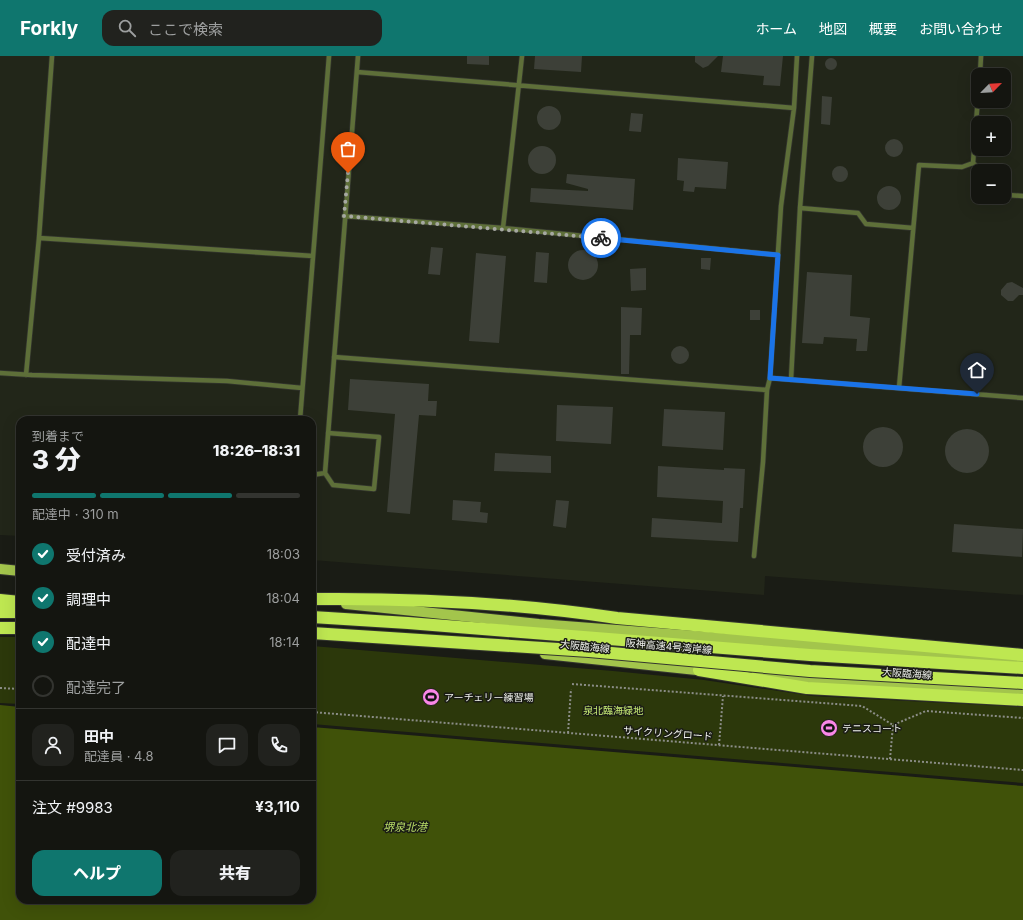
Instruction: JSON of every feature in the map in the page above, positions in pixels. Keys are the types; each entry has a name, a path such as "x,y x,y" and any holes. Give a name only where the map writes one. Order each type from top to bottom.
{"highway":[{"path":"316,600 368,599 565,610 617,618 1023,655"},
{"path":"0,600 16,602"},
{"path":"0,612 16,612"},
{"name":"阪神高速4号湾岸線","path":"316,617 408,623 810,655 1023,668"},
{"path":"0,628 16,628"},
{"name":"阪神高速4号湾岸線","path":"316,633 589,651 810,671 1023,683"},
{"path":"699,670 807,688 1023,700"}],"main road":[{"path":"0,569 16,571"},
{"name":"大阪臨海線","path":"316,600 539,624 1023,661"},
{"path":"0,605 16,607"},
{"name":"大阪臨海線","path":"316,629 699,670 1023,692"}],"lane":[{"path":"26,375 39,238 52,56"},
{"path":"300,416 329,56"},
{"path":"328,433 380,437 374,489 333,485 325,473 344,216 358,56"},
{"path":"503,228 522,56"},
{"path":"754,556 763,462 767,390 770,378 781,206 794,108 797,56"},
{"path":"791,380 800,208 812,56"},
{"path":"980,68 981,56"},
{"path":"356,72 794,108"},
{"path":"899,388 919,165 962,167 973,163 977,108"},
{"path":"1011,195 1023,196"},
{"path":"800,208 858,214 866,224 913,228"},
{"path":"344,216 503,228 778,255"},
{"path":"39,238 312,256"},
{"path":"334,357 767,390"},
{"path":"0,372 26,375 227,381 302,388"},
{"path":"770,378 1023,398"},
{"path":"316,474 325,473"}],"path":[{"path":"572,684 862,706 893,725"},
{"path":"0,688 16,689"},
{"path":"568,733 571,690"},
{"path":"719,745 723,696"},
{"path":"893,725 926,711 1023,718"},
{"name":"サイクリングロード","path":"316,712 1023,770"},
{"path":"890,759 893,725"}],"shaded area":[{"path":"0,56 1023,56 1023,595 765,576 764,595 316,560 316,416 16,416 16,536 0,535"}],"green space":[{"path":"0,637 16,637 16,704 0,703"},
{"name":"泉北臨海緑地","path":"316,646 704,680 812,696 1023,707 1023,783 316,724"}],"water":[{"name":"堺泉北港","path":"0,705 16,707 16,904 316,904 316,727 1023,786 1023,920 0,920"}],"building":[{"path":"467,56 489,56 489,65 467,64"},
{"path":"535,56 582,56 581,72 534,69"},
{"path":"695,56 718,56 708,66 703,68 695,62"},
{"path":"723,56 783,56 780,86 763,85 764,76 721,72"},
{"path":"829,58 833,58 837,64 833,70 829,70 825,66 825,62"},
{"path":"822,96 832,97 830,125 821,124"},
{"path":"549,106 557,110 561,118 557,126 549,130 541,126 537,118 541,110"},
{"path":"631,113 643,114 641,132 629,131"},
{"path":"894,139 900,142 903,148 900,154 894,157 888,154 885,148 888,142"},
{"path":"542,146 548,147 552,150 555,154 555,166 552,170 548,173 542,174 536,173 532,170 529,166 528,160 529,154 532,150 536,147"},
{"path":"678,158 728,162 726,189 695,187 694,192 683,191 684,181 677,180"},
{"path":"837,166 843,166 848,171 846,180 843,182 837,182 832,177 832,171"},
{"path":"567,174 635,179 633,210 530,202 531,188 588,191 588,189 566,183"},
{"path":"889,186 894,187 900,193 900,203 894,209 889,210 884,209 878,203 877,198 878,193 884,187"},
{"path":"431,247 443,248 440,275 428,274"},
{"path":"583,250 594,254 598,265 594,276 583,280 572,276 568,265 572,254"},
{"path":"536,252 549,253 547,283 534,282"},
{"path":"476,253 506,256 499,343 469,341"},
{"path":"701,258 711,258 710,270 701,269"},
{"path":"646,268 646,290 631,291 630,269"},
{"path":"807,272 852,275 850,316 870,318 867,351 856,351 857,339 824,337 823,344 802,343"},
{"path":"1012,282 1023,288 1023,295 1019,295 1013,301 1008,301 1001,295 1001,290 1007,283"},
{"path":"621,307 642,308 641,335 630,335 629,374 621,374"},
{"path":"750,310 760,310 760,320 750,320"},
{"path":"680,346 686,349 689,355 686,361 680,364 674,361 671,355 674,349"},
{"path":"350,379 429,384 428,401 437,401 436,416 419,415 410,514 387,512 395,414 348,410"},
{"path":"557,405 613,407 611,444 556,441"},
{"path":"664,409 725,412 723,450 662,446"},
{"path":"883,427 897,433 903,447 897,461 883,467 869,461 863,447 869,433"},
{"path":"963,429 971,429 976,430 983,435 988,442 988,460 983,467 976,472 963,473 955,470 948,463 945,455 945,447 948,439 955,432"},
{"path":"495,453 551,456 551,473 494,471"},
{"path":"658,466 724,470 724,468 745,469 743,508 740,508 738,542 651,537 652,518 722,523 723,501 657,497"},
{"path":"453,500 481,502 480,512 488,513 487,523 452,520"},
{"path":"556,500 569,501 566,528 553,526"},
{"path":"954,524 1023,529 1022,557 952,552"}],"way so far":[{"path":"348,173 344,216 503,228 601,238"}],"place":[{"name":"アーチェリー練習場","path":"431,697"},
{"name":"テニスコート","path":"829,728"}],"route":[{"path":"601,238 778,255 770,378 977,394"}]}
